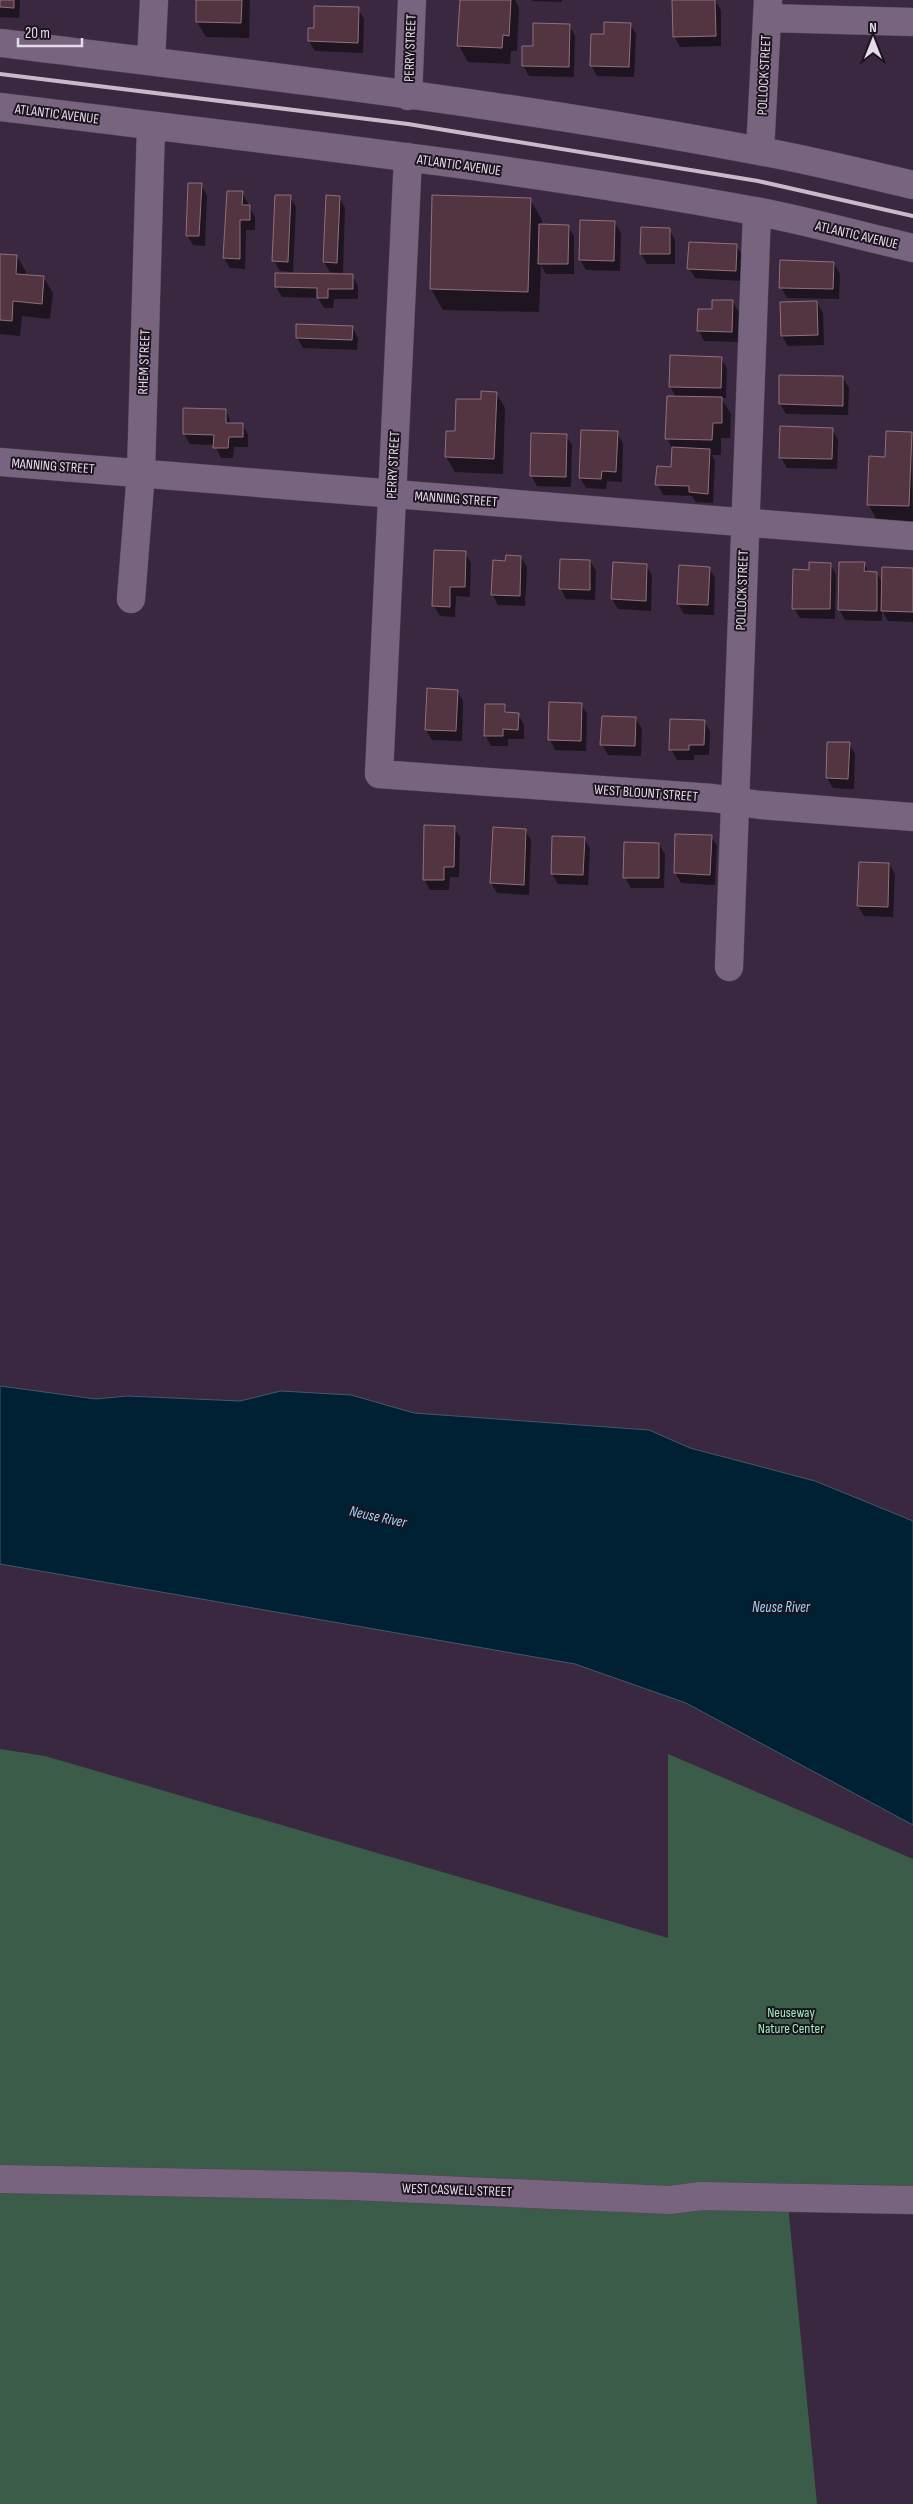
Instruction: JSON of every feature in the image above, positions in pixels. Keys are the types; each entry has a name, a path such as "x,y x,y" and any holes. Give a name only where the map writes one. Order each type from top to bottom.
{"street":[{"path":"151,61 154,0"},
{"name":"PERRY STREET","path":"408,96 412,0"},
{"path":"767,9 913,22"},
{"name":"POLLOCK STREET","path":"760,151 767,9"},
{"path":"0,43 151,61 586,121 760,151 913,185"},
{"name":"ATLANTIC AVENUE","path":"0,107 408,157 580,182 757,212 913,248"},
{"name":"RHEM STREET","path":"131,599 141,472 151,126"},
{"name":"PERRY STREET","path":"379,774 408,157"},
{"name":"POLLOCK STREET","path":"729,967 744,521 757,212"},
{"name":"MANNING STREET","path":"0,462 913,536"},
{"name":"WEST BLOUNT STREET","path":"379,774 913,817"},
{"name":"WEST CASWELL STREET","path":"0,2179 352,2186 670,2200 701,2196 913,2200"}],"green space":[{"name":"Neuseway Nature Center","path":"0,1749 45,1756 668,1938 668,1754 913,1859 913,2188 786,2184 817,2504 0,2504"}],"water":[{"name":"Neuse River","path":"0,1386 96,1399 127,1396 240,1401 281,1391 351,1395 414,1413 649,1430 690,1448 815,1481 913,1521 913,1825 686,1703 575,1664 0,1564"}],"building":[{"path":"0,0 14,0 14,8 0,7"},
{"path":"196,0 242,0 241,23 196,22"},
{"path":"460,0 511,0 509,36 503,35 502,48 457,46"},
{"path":"672,0 715,0 716,36 673,37"},
{"path":"314,6 359,7 358,43 308,41 308,28 314,28"},
{"path":"604,22 631,23 629,67 590,66 591,34 604,34"},
{"path":"533,23 570,24 569,67 522,66 522,46 533,46"},
{"path":"188,183 202,183 199,236 186,236"},
{"path":"227,191 243,191 242,205 250,205 250,220 240,220 240,259 223,258"},
{"path":"275,195 291,195 288,262 272,261"},
{"path":"326,195 340,196 337,263 323,262"},
{"path":"432,195 531,198 528,292 430,289"},
{"path":"580,220 615,221 614,261 579,260"},
{"path":"539,224 569,225 568,264 538,264"},
{"path":"641,227 670,228 670,254 640,254"},
{"path":"689,242 737,244 736,271 687,269"},
{"path":"0,254 17,255 16,274 44,276 42,304 13,301 12,321 0,320"},
{"path":"780,260 834,262 833,289 779,288"},
{"path":"275,273 353,274 353,289 328,289 328,298 317,298 317,288 275,287"},
{"path":"712,300 733,300 732,332 697,331 698,309 712,309"},
{"path":"817,301 818,335 781,336 780,302"},
{"path":"296,324 353,326 352,340 296,338"},
{"path":"670,355 722,357 721,388 669,387"},
{"path":"779,375 843,376 843,406 779,404"},
{"path":"481,391 497,392 494,459 445,457 446,431 455,431 456,399 481,399"},
{"path":"667,396 722,397 722,423 713,423 712,440 665,439"},
{"path":"183,408 226,409 226,423 243,423 243,437 229,437 228,448 213,448 214,435 183,434"},
{"path":"780,426 833,428 832,459 779,458"},
{"path":"581,430 618,431 616,472 602,471 601,479 579,478"},
{"path":"886,431 912,432 909,506 867,505 869,456 885,457"},
{"path":"531,433 567,434 566,477 530,476"},
{"path":"672,447 710,449 708,494 689,492 689,486 655,485 657,466 671,467"},
{"path":"434,550 466,551 465,587 450,587 450,607 432,606"},
{"path":"506,555 521,556 520,596 491,595 493,560 505,561"},
{"path":"560,559 590,560 590,590 559,589"},
{"path":"613,562 647,564 646,601 611,599"},
{"path":"809,562 831,563 830,609 792,609 793,569 809,570"},
{"path":"839,562 865,562 864,571 877,572 877,611 838,610"},
{"path":"679,565 710,567 708,605 677,604"},
{"path":"882,567 913,568 913,612 881,611"},
{"path":"427,688 458,690 456,731 425,730"},
{"path":"549,702 582,703 581,741 548,740"},
{"path":"485,704 505,704 505,712 519,713 518,730 503,729 503,736 484,736"},
{"path":"602,716 636,717 635,746 600,745"},
{"path":"670,719 705,720 704,745 689,745 689,750 669,750"},
{"path":"827,742 850,742 848,779 826,778"},
{"path":"424,825 455,826 454,867 444,867 444,880 423,880"},
{"path":"493,827 526,829 524,885 490,883"},
{"path":"675,834 712,835 710,875 674,873"},
{"path":"552,836 585,837 583,875 551,874"},
{"path":"624,842 659,843 659,878 623,878"},
{"path":"859,862 889,863 888,907 857,906"}],"railway":[{"path":"0,74 408,124 758,181 913,216"}]}
